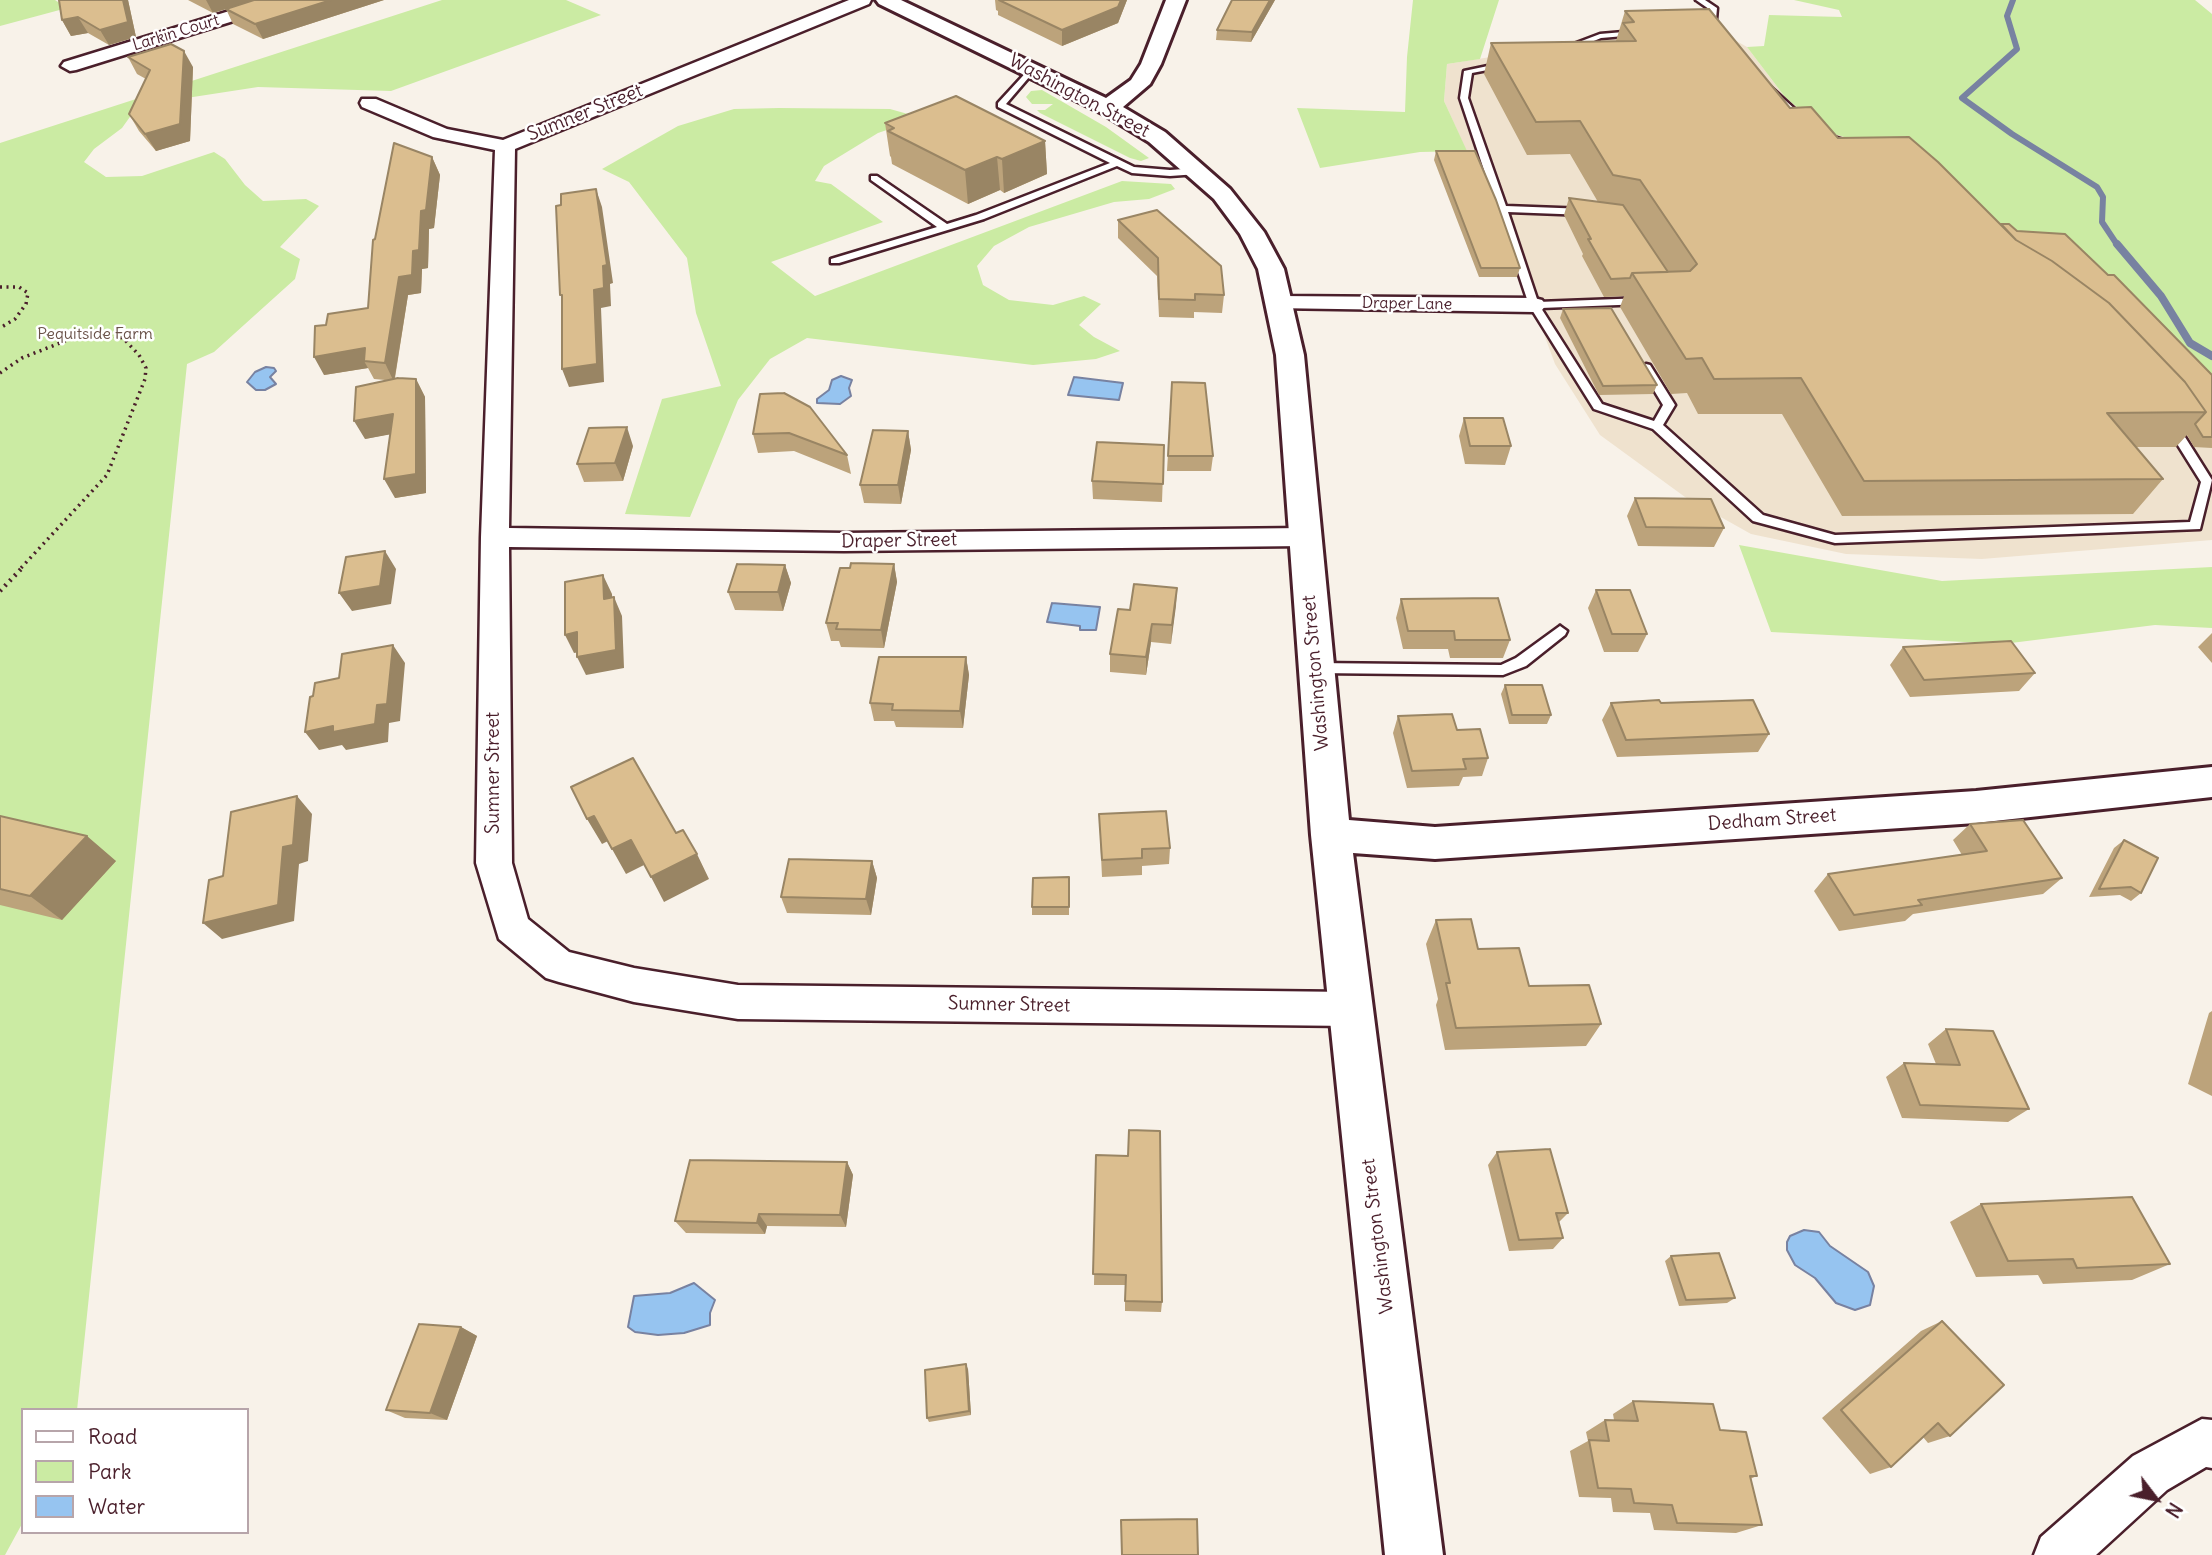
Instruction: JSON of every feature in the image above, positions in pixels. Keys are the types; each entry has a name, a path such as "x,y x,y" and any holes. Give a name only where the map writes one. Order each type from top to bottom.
{"main road":[{"name":"Washington Street","path":"886,0 1108,107 1157,137 1222,194 1252,232 1271,269 1290,355 1331,835 1414,1555"},
{"path":"1108,107 1139,84 1151,64 1176,0"},
{"name":"Dedham Street","path":"1331,835 1435,843 1976,807 2212,782"}],"street":[{"name":"Larkin Court","path":"71,66 282,0"},
{"name":"Sumner Street","path":"863,0 505,146 495,537 494,863 512,928 559,966 635,985 738,1002 1351,1009"},
{"path":"369,103 440,133 505,146"},
{"name":"Draper Lane","path":"1280,303 1534,305"},
{"name":"Draper Street","path":"495,537 844,542 1304,537"},
{"path":"2059,1555 2150,1473 2203,1443 2212,1444"}],"lane":[{"path":"1700,0 1713,8 1711,31 1704,36"},
{"path":"1671,30 1704,36 1714,40 1818,135 1887,157 1930,195 2001,270 2035,291 2090,334 2164,413 2207,482 2195,526 1835,538 1758,518 1657,426 1598,406 1534,305 1464,98 1468,71 1552,55 1600,36 1671,30"},
{"path":"1032,69 1001,106 1132,170 1155,173 1198,171"},
{"path":"835,261 946,228 1036,197 1115,164"},
{"path":"874,178 946,228"},
{"path":"1503,209 1573,210 1598,214"},
{"path":"1534,305 1662,301"},
{"path":"1607,302 1614,314"},
{"path":"1641,359 1669,405 1657,426"},
{"path":"1316,668 1503,670 1521,662 1560,631"}],"path":[{"path":"0,287 19,287 28,293 26,304 15,319 0,328"},
{"path":"0,591 107,475 145,379 146,368 139,355 123,338 100,333 79,336 22,358 1,370"}],"shaded area":[{"path":"1625,29 1733,39 1747,47 1785,97 1817,124 1886,149 2212,393 2212,540 1982,559 1846,554 1751,534 1685,497 1600,435 1555,364 1523,277 1444,101 1447,64 1559,46 1599,32"}],"green space":[{"path":"0,0 55,0 67,8 0,26"},
{"name":"Pequitside Farm","path":"442,0 566,0 601,15 391,91 258,87 180,99 132,114 122,128 94,149 84,162 106,177 142,176 214,152 225,159 245,185 263,201 306,199 319,206 280,247 300,259 295,279 214,352 187,364 77,1408 21,1408 21,1526 5,1555 0,1555 0,143"},
{"path":"1413,0 1499,0 1480,59 1447,64 1444,101 1467,151 1420,152 1320,168 1297,108 1405,112"},
{"path":"1794,0 2195,0 2212,14 2212,393 1886,149 1834,134 1817,124 1785,97 1747,47 1764,46 1769,15 1842,17 1839,10"},
{"path":"1042,90 1106,127 1149,158 1141,161 1130,158 1040,113 1037,110 1045,110 1053,104 1032,104 1026,97 1031,91"},
{"path":"734,109 890,109 922,118 878,133 824,166 815,181 831,184 883,222 771,262 815,296 1122,181 1171,184 1175,189 1149,199 1114,202 1029,227 994,246 977,266 983,285 1009,300 1053,305 1084,296 1101,304 1079,325 1094,337 1120,351 1096,359 1033,365 807,338 770,359 738,400 690,517 625,514 662,399 721,386 696,313 687,258 629,182 602,169 678,126"},
{"path":"1739,545 1942,581 2212,567 2212,628 2155,625 2003,644 1771,632"}],"water":[{"path":"266,367 276,371 270,377 276,384 265,390 256,390 247,382 255,372"},
{"path":"841,376 852,380 849,388 851,396 840,404 817,403 817,399 829,390 832,380"},
{"path":"1074,377 1123,383 1119,400 1068,395"},
{"path":"1052,603 1100,607 1096,630 1080,630 1080,626 1047,622"},
{"path":"1804,1230 1819,1232 1830,1246 1868,1272 1874,1286 1870,1305 1855,1310 1836,1303 1815,1278 1795,1265 1787,1250 1787,1242 1790,1236"},
{"path":"694,1283 715,1300 710,1313 710,1325 684,1333 658,1335 635,1332 628,1327 634,1296 670,1293"}],"building":[{"path":"59,0 123,0 128,22 100,30 78,17 62,20"},
{"path":"254,0 331,0 255,24 226,9"},
{"path":"999,0 1121,0 1118,7 1062,30"},
{"path":"1232,0 1270,0 1252,32 1217,30"},
{"path":"1709,9 1790,108 1811,107 1838,138 1909,137 1938,162 2016,240 2052,261 2109,303 2185,382 2206,412 2107,413 2163,479 1864,481 1801,378 1714,379 1702,358 1686,359 1632,273 1690,271 1697,264 1640,180 1613,175 1580,121 1536,122 1491,43 1636,41 1623,23 1634,22 1625,11"},
{"path":"171,44 184,51 180,124 145,134 129,114 150,70 128,57"},
{"path":"956,96 1045,141 1002,159 997,157 965,170 888,131 894,128 885,123"},
{"path":"394,143 432,157 426,210 421,211 419,250 413,251 412,275 399,277 385,363 364,361 365,348 314,357 315,326 326,325 328,314 368,308 373,240"},
{"path":"1436,151 1475,151 1520,268 1481,268"},
{"path":"596,189 607,265 603,266 604,288 594,290 597,364 562,369 562,295 556,206 561,205 561,194"},
{"path":"1569,198 1623,205 1668,272 1632,273 1630,278 1611,279"},
{"path":"1157,210 1221,266 1224,295 1195,294 1195,300 1159,299 1158,258 1118,220"},
{"path":"2001,224 2009,224 2017,231 2065,234 2108,275 2114,275 2212,375 2212,437 2203,437 2195,424 2206,412 2185,382 2109,303 2052,261 2016,240"},
{"path":"1611,308 1657,385 1603,386 1563,309"},
{"path":"398,378 416,379 416,474 384,479 393,414 354,421 356,387"},
{"path":"1172,382 1205,383 1213,456 1168,456"},
{"path":"784,393 810,407 847,455 789,433 753,434 760,394"},
{"path":"1464,418 1503,418 1511,446 1470,446"},
{"path":"627,427 615,463 577,464 589,428"},
{"path":"873,430 908,431 898,485 860,485"},
{"path":"1097,442 1164,445 1163,484 1092,481"},
{"path":"1635,498 1711,499 1724,528 1646,527"},
{"path":"385,551 380,586 339,593 346,557"},
{"path":"851,563 894,564 881,630 836,629 838,623 826,623 840,568 850,568"},
{"path":"737,564 785,565 778,592 728,592"},
{"path":"603,575 604,599 614,597 616,650 577,657 577,632 565,635 565,582"},
{"path":"1134,584 1177,588 1172,625 1152,624 1146,657 1110,654 1118,609 1130,610"},
{"path":"1596,590 1630,590 1647,634 1612,634"},
{"path":"1498,598 1510,640 1455,640 1454,631 1408,631 1401,599"},
{"path":"2011,641 2035,673 1924,680 1903,647"},
{"path":"393,645 387,704 377,705 375,724 333,732 333,726 305,732 315,683 339,678 342,654"},
{"path":"879,657 966,657 960,711 892,710 893,704 870,703"},
{"path":"1505,685 1542,685 1551,715 1512,715"},
{"path":"1659,700 1661,703 1753,700 1769,734 1626,740 1611,703"},
{"path":"1452,714 1457,730 1480,729 1488,758 1463,759 1466,769 1412,771 1398,716"},
{"path":"633,758 676,833 683,830 697,854 651,877 631,840 612,849 594,816 587,819 571,787"},
{"path":"297,796 293,845 283,847 278,905 203,923 209,880 223,876 231,812"},
{"path":"1166,811 1170,848 1142,849 1142,858 1102,860 1099,814"},
{"path":"0,816 87,836 30,896 0,889"},
{"path":"2023,820 2062,878 1918,900 1922,905 1854,915 1828,874 1987,851 1970,824"},
{"path":"2124,840 2158,858 2141,893 2131,887 2099,889"},
{"path":"789,859 872,861 866,899 781,897"},
{"path":"1069,877 1069,907 1032,907 1033,878"},
{"path":"1471,919 1478,949 1519,948 1529,986 1589,985 1601,1024 1456,1028 1446,983 1450,983 1436,920"},
{"path":"1946,1029 1993,1031 2029,1109 1920,1105 1904,1063 1960,1065"},
{"path":"1129,1130 1160,1131 1162,1302 1125,1301 1126,1275 1093,1274 1096,1155 1128,1156"},
{"path":"1550,1149 1568,1213 1556,1213 1563,1238 1519,1240 1497,1152"},
{"path":"690,1160 847,1162 840,1215 759,1214 757,1223 675,1221"},
{"path":"2132,1197 2170,1264 2077,1268 2073,1259 2008,1261 1981,1204"},
{"path":"1719,1253 1735,1298 1686,1300 1671,1256"},
{"path":"1942,1321 2004,1385 1950,1436 1938,1423 1891,1467 1841,1410"},
{"path":"419,1324 461,1327 430,1413 386,1410"},
{"path":"966,1364 969,1411 927,1418 925,1370"},
{"path":"1633,1401 1713,1404 1720,1430 1746,1432 1757,1476 1750,1476 1762,1525 1677,1523 1672,1505 1634,1503 1631,1489 1598,1488 1589,1440 1609,1441 1605,1420 1638,1421"},
{"path":"1197,1519 1198,1555 1122,1555 1121,1520"}],"waterway":[{"path":"2013,0 2007,16 2017,49 1962,98 2012,134 2097,187 2103,197 2102,222 2118,246"},
{"path":"2117,244 2161,296 2190,343 2212,356"}]}
